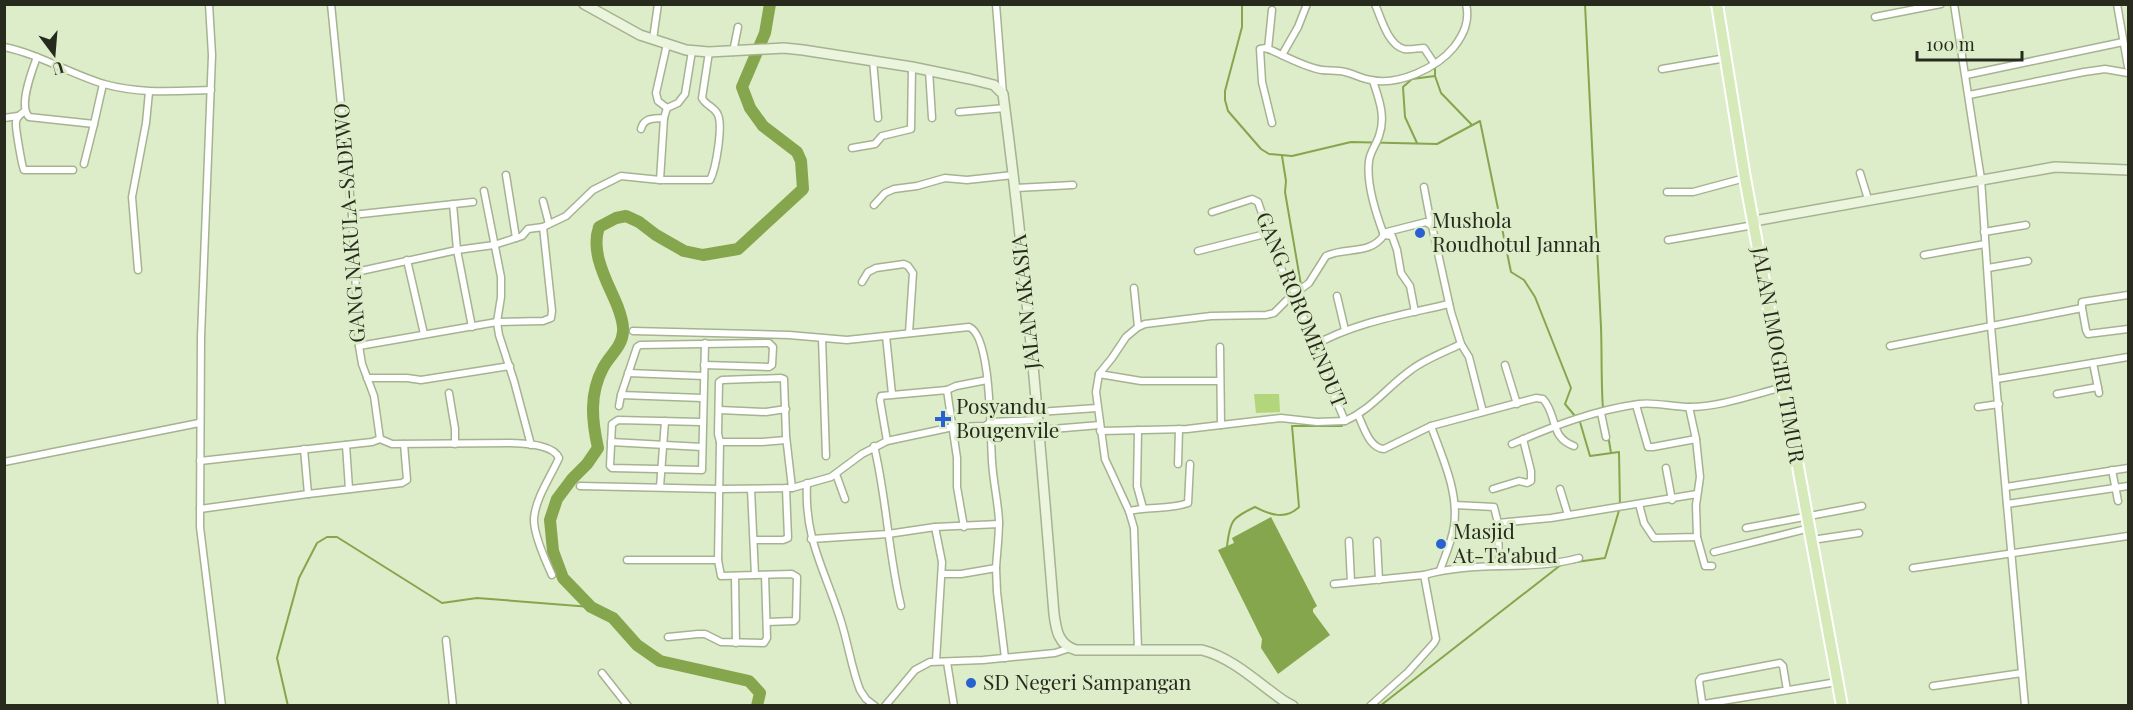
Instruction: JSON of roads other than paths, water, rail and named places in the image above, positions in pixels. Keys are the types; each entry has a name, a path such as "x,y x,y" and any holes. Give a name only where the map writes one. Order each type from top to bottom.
{"main road":[{"name":"JALAN IMOGIRI TIMUR","path":"1717,4 1745,178 1842,705"}],"street":[{"path":"209,4 212,42 199,423 200,527 222,705"},
{"name":"GANG NAKULA-SADEWO","path":"331,4 352,216 359,346 362,364 374,396 380,439"},
{"path":"584,4 640,35 692,51 734,52 784,48 873,60 994,85 1003,94"},
{"path":"653,39 658,4"},
{"path":"996,4 1003,94"},
{"path":"1282,55 1298,27 1307,4"},
{"path":"1375,4 1387,31 1397,45 1405,49 1424,48 1434,63"},
{"path":"1272,123 1262,82 1258,51 1261,48 1320,70 1343,71 1373,81 1404,77 1420,72 1449,53 1459,40 1468,16 1466,4"},
{"path":"1875,17 1941,4"},
{"path":"1954,4 1981,179 1991,326 2025,705"},
{"path":"2117,4 2128,67"},
{"path":"1268,49 1272,10"},
{"path":"734,52 738,27"},
{"path":"1966,75 2123,42"},
{"path":"667,44 656,93 658,101 667,108"},
{"path":"4,46 103,84 149,92 211,90"},
{"path":"660,180 664,118 667,108 678,103 685,94 692,51"},
{"path":"356,272 457,250 494,245 516,238 528,229 546,226 566,216 593,190 621,176 704,181 711,178 721,121 716,111 702,98 710,52"},
{"path":"37,57 28,85 25,111 29,117 94,124"},
{"path":"1662,69 1726,58"},
{"path":"873,60 878,118"},
{"path":"852,148 874,144 882,136 911,129 912,67"},
{"path":"1969,95 2105,69 2128,73"},
{"path":"929,70 932,117"},
{"path":"1373,81 1382,113 1380,134 1370,154 1369,172 1374,209 1383,234"},
{"path":"84,164 103,84"},
{"path":"138,270 132,197 146,123 149,92"},
{"name":"JALAN AKASIA","path":"1003,94 1015,188 1038,420 1053,614 1059,638 1070,648"},
{"path":"959,112 1005,108"},
{"path":"4,118 18,116 25,111"},
{"path":"18,116 16,124 21,147 21,167 24,170 73,171"},
{"path":"641,129 643,122 647,120 664,118"},
{"path":"1668,240 1868,199 2055,167 2128,170"},
{"path":"1860,173 1868,199"},
{"path":"506,175 516,238"},
{"path":"874,205 885,193 894,189 917,186 945,178 967,180 1013,175"},
{"path":"1667,192 1693,192 1745,178"},
{"path":"1015,188 1072,185"},
{"path":"1424,187 1449,304 1461,345 1469,357 1483,412"},
{"path":"484,191 501,277 497,322 501,344 510,366 531,445"},
{"name":"GANG ROROMENDUT","path":"1212,212 1252,199 1258,202 1286,281 1296,294 1313,346 1345,422 1372,406 1396,381 1414,368 1461,345"},
{"path":"359,346 497,322 543,321 551,318 543,201"},
{"path":"352,216 473,202"},
{"path":"453,204 457,250 472,327"},
{"path":"1138,650 1134,528 1129,511 1105,459 1097,408 1096,392 1099,374 1113,358 1126,337 1138,327 1156,321 1274,313 1309,284 1326,256 1368,248 1377,244 1383,234 1426,222 1431,224"},
{"path":"1984,232 2026,225"},
{"path":"1198,251 1269,233"},
{"path":"1383,234 1392,236 1401,273 1410,286 1415,312"},
{"path":"1924,255 1985,244"},
{"path":"407,260 424,334"},
{"path":"1988,268 2028,261"},
{"path":"862,282 868,272 876,268 904,264 911,269 913,273 909,333"},
{"path":"1134,288 1138,327"},
{"path":"2128,295 2082,302 2088,334 2128,329"},
{"path":"1337,296 1345,330"},
{"path":"1313,346 1345,330 1449,304"},
{"path":"1890,346 2082,308"},
{"path":"633,331 789,335 847,340 969,327 974,329 978,335 987,380 991,422 992,461 999,524 997,592 1005,658"},
{"path":"886,336 892,394"},
{"path":"822,338 825,456"},
{"path":"701,422 616,420 612,424 610,465 612,468 700,471 702,467 701,422 705,343"},
{"path":"619,406 628,373 637,347 640,345 769,343 773,347 772,365 769,367 704,365"},
{"path":"1220,347 1221,425"},
{"path":"1996,379 2128,357"},
{"path":"2057,394 2098,390 2093,363"},
{"path":"1505,365 1517,404"},
{"path":"368,378 421,380 510,366"},
{"path":"628,373 704,376"},
{"path":"1099,374 1141,381 1219,381"},
{"path":"754,540 777,541 788,538 789,488 786,409 784,379 782,378 722,380 719,382 719,575 795,575 797,618 794,621 767,622"},
{"path":"887,441 880,398 883,395 948,390 956,386 987,380"},
{"path":"1512,444 1577,418 1636,405 1653,402 1689,407 1718,403 1784,387"},
{"path":"948,390 957,487 964,527"},
{"path":"449,393 455,444"},
{"path":"621,395 702,398"},
{"path":"1358,416 1373,445 1381,449 1388,448 1431,426 1543,399 1560,439 1574,446"},
{"path":"1978,407 1999,404"},
{"path":"1636,405 1647,447 1696,439"},
{"path":"1689,407 1696,439 1700,477 1697,494 1697,537 1704,566 1712,566"},
{"path":"580,486 789,488 836,474 874,446 887,441 953,427 985,426 991,422 1038,420 1097,408"},
{"path":"719,410 766,412 786,409"},
{"path":"1604,412 1606,437"},
{"path":"1038,420 1138,430 1179,429 1281,418 1345,422"},
{"path":"660,487 665,421"},
{"path":"4,462 199,423"},
{"path":"1431,426 1448,475 1455,505 1452,534 1440,570"},
{"path":"1178,464 1179,429"},
{"path":"1138,430 1137,486 1143,508"},
{"path":"200,461 372,442 380,439 388,444 531,445 552,450 559,456 539,499 534,519 542,552 552,576"},
{"path":"1493,489 1519,481 1527,483 1531,481 1531,471 1522,439"},
{"path":"720,442 786,440"},
{"path":"611,442 702,447"},
{"path":"200,509 308,494 398,485 407,480 404,444"},
{"path":"346,445 350,489"},
{"path":"874,446 883,487 895,584 901,606"},
{"path":"304,449 308,494"},
{"path":"1129,511 1188,503 1190,464"},
{"path":"1666,468 1671,500"},
{"path":"2006,487 2128,468"},
{"path":"2112,470 2118,501"},
{"path":"836,474 845,499"},
{"path":"807,483 807,514 811,539 840,618 860,690 866,699 875,705"},
{"path":"2007,504 2128,486"},
{"path":"751,489 755,575"},
{"path":"1560,489 1568,515"},
{"path":"1498,523 1671,500 1697,494"},
{"path":"1639,504 1644,523 1654,538 1697,537"},
{"path":"1455,505 1492,506 1495,509 1498,523 1499,566"},
{"path":"1746,528 1862,506"},
{"path":"811,539 888,534 934,527 999,524"},
{"path":"934,527 940,550 942,574 938,600 936,662"},
{"path":"1714,552 1811,534 1859,533"},
{"path":"1913,568 2128,536"},
{"path":"1349,541 1351,582"},
{"path":"1377,541 1379,580"},
{"path":"1334,584 1424,575 1469,566 1552,564 1579,558"},
{"path":"627,560 718,560"},
{"path":"942,574 961,574 996,568"},
{"path":"668,638 705,634 721,642 764,643 767,639 765,575"},
{"path":"1370,705 1407,672 1436,639 1424,575"},
{"path":"735,576 736,643"},
{"path":"446,640 453,705"},
{"path":"885,705 921,665 1061,652 1070,648 1202,650 1214,653 1226,658 1284,701 1293,705"},
{"path":"947,662 954,705"},
{"path":"1787,690 1783,666 1780,663 1701,678 1699,681 1704,704 1837,682"},
{"path":"602,673 628,705"},
{"path":"1933,686 2022,674"}],"waterway":[{"path":"757,706 760,693 749,681 660,661 637,645 613,618 591,607 563,578 553,551 550,520 557,499 598,448 593,418 595,388 603,368 618,347 623,332 617,305 598,257 599,227 616,218 626,216 684,251 703,255 738,249 803,189 801,161 797,152 763,126 750,108 742,87 765,33 770,4"},
{"path":"1242,4 1242,27 1225,91 1225,100 1228,111 1261,149 1269,154 1292,156 1351,142 1437,144 1480,121 1511,272 1524,280 1535,297 1571,388 1565,404 1580,422 1590,456 1619,452 1620,507 1605,558 1562,564 1380,706"},
{"path":"1585,4 1603,409"},
{"path":"1417,143 1405,117 1403,87 1412,79 1435,76 1435,65"},
{"path":"1435,76 1441,93 1472,125"},
{"path":"1282,156 1286,181 1285,192 1300,288"},
{"path":"1296,299 1307,336"},
{"path":"1227,546 1231,525 1237,517 1247,511 1255,507 1272,514 1283,515 1299,507 1292,426 1342,426 1341,422"},
{"path":"1608,435 1611,453"},
{"path":"288,706 277,658 299,578 317,543 327,537 337,537 442,603 477,598 591,607"}],"place":[{"name":"Mushola Roudhotul Jannah","path":"1420,233"},
{"name":"Posyandu Bougenvile","path":"943,419"},
{"name":"Masjid At-Ta'abud","path":"1441,544"},
{"name":"SD Negeri Sampangan","path":"971,683"}]}
